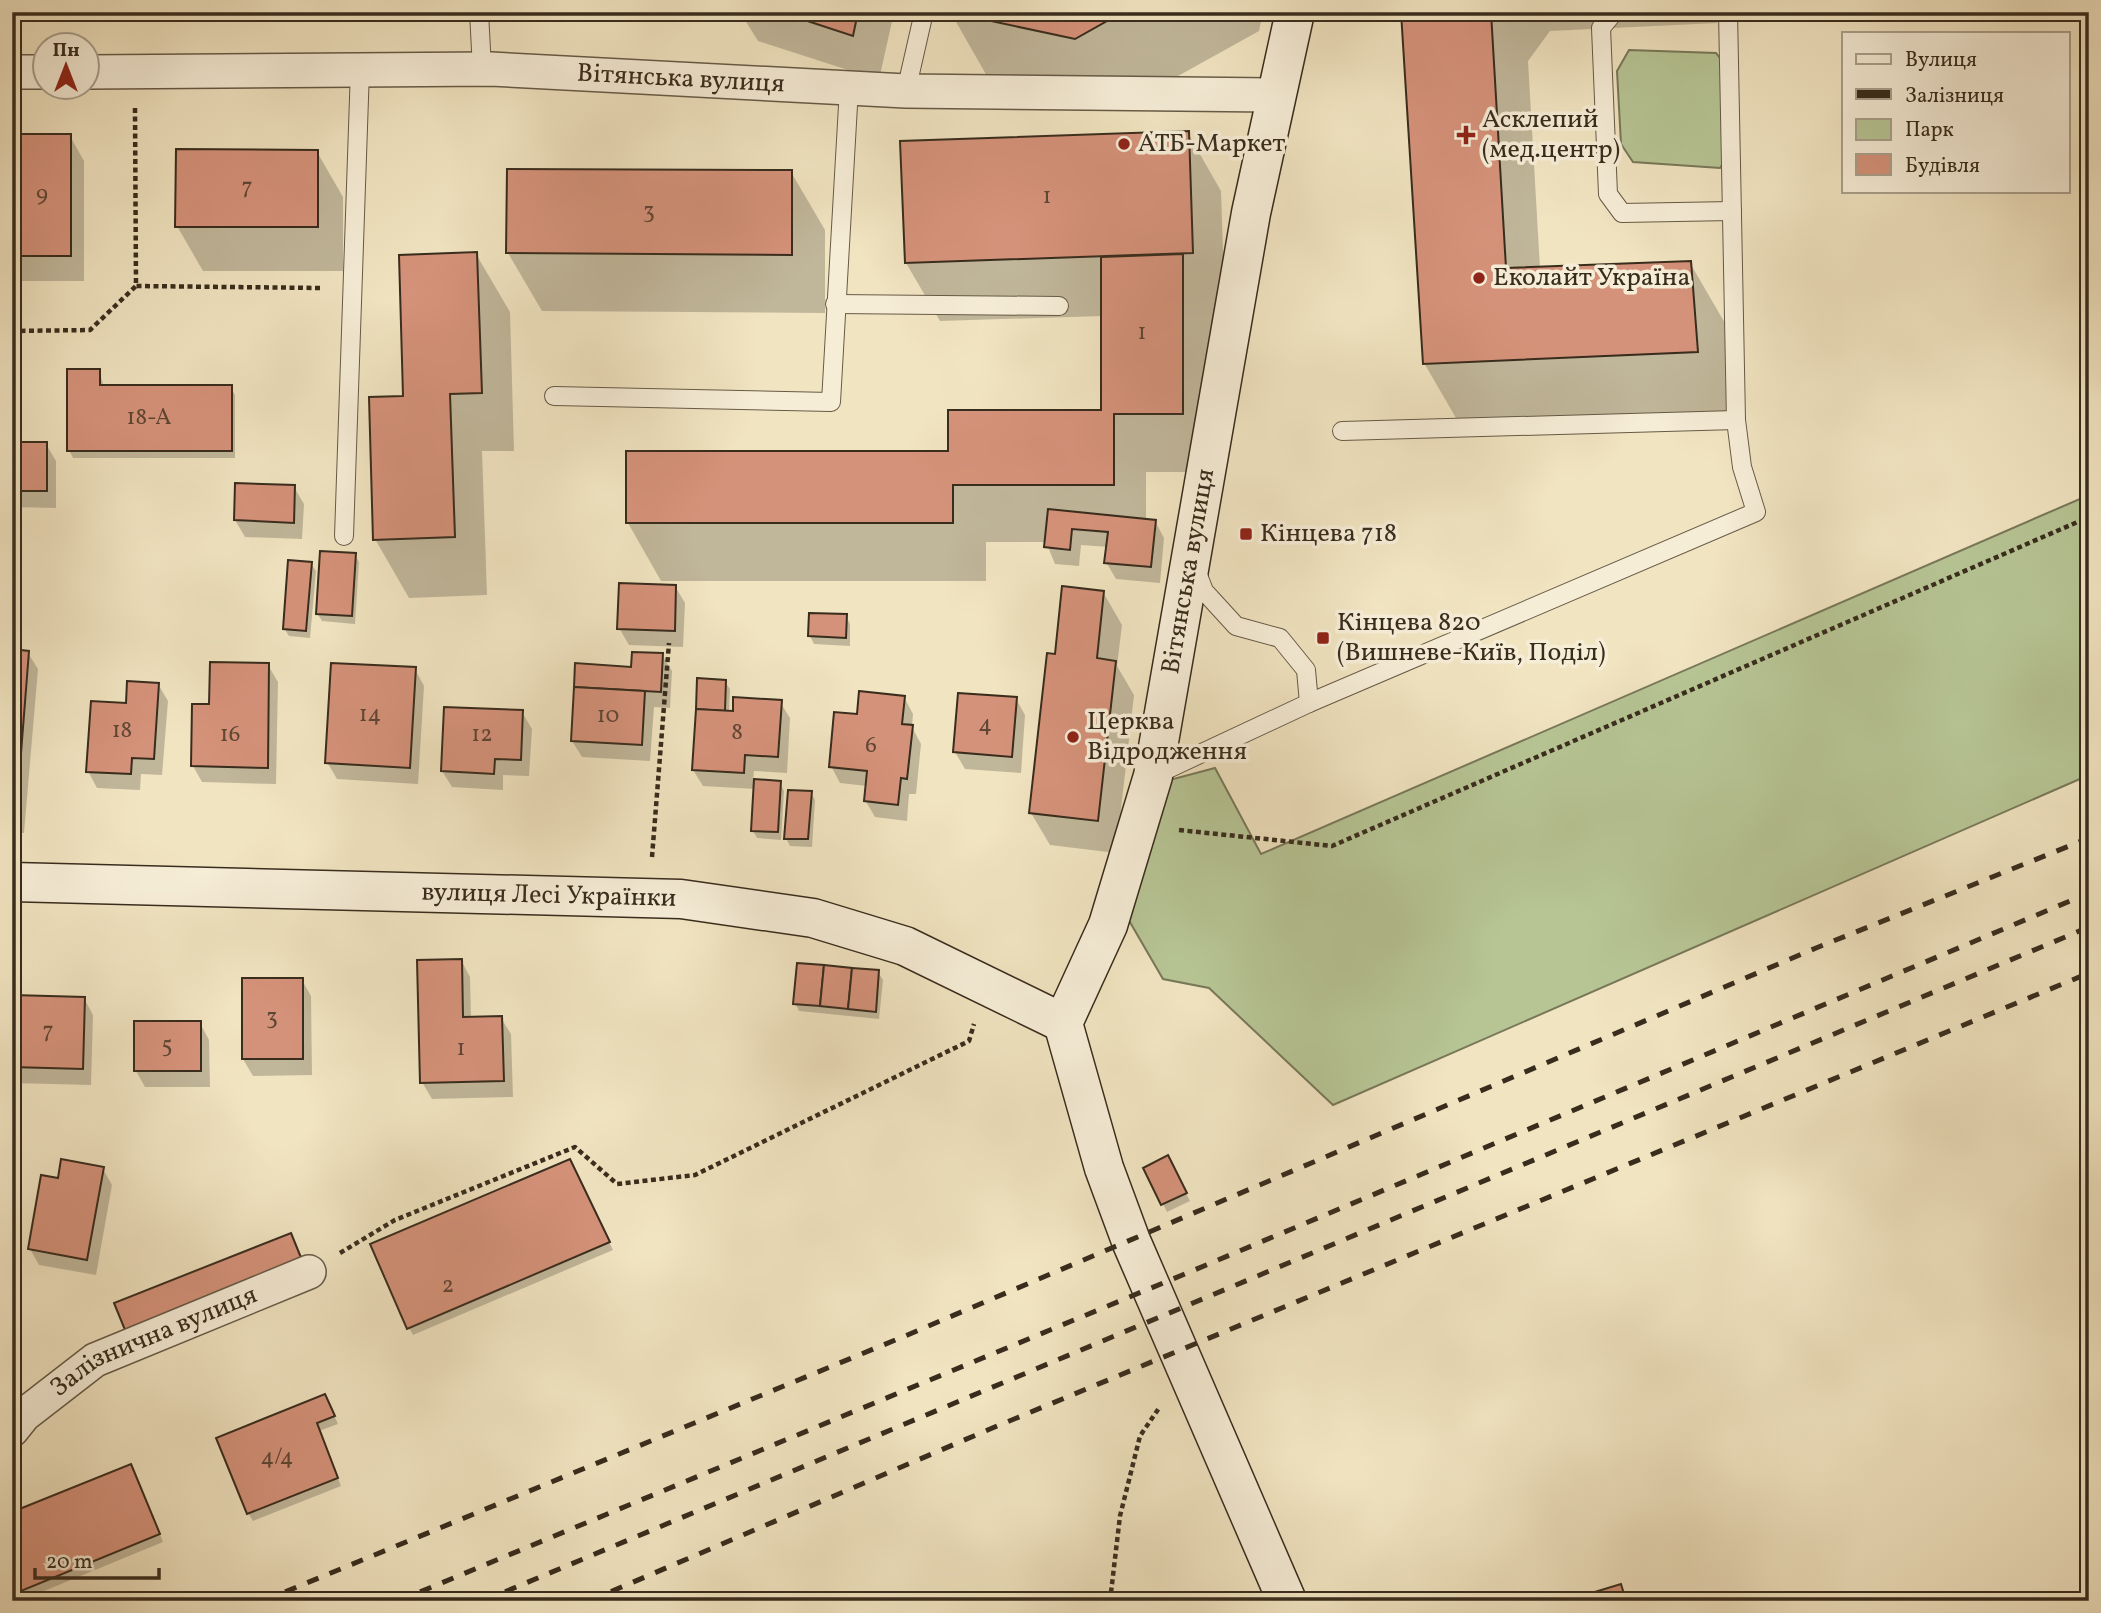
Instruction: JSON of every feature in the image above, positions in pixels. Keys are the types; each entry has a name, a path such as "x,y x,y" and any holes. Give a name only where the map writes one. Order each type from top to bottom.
{"street":[{"name":"Вітянська вулиця","path":"1063,1023 1108,925 1153,776 1251,213 1295,12"},
{"name":"Вітянська вулиця","path":"102,72 482,69 849,89 1275,95"},
{"path":"12,72 32,72"},
{"name":"вулиця Лесі Українки","path":"12,883 681,899 813,918 905,946 1063,1023"},
{"path":"1063,1023 1115,1197 1192,1386 1287,1601"},
{"name":"Залізнична вулиця","path":"12,1430 24,1415 95,1360 309,1272"}],"lane":[{"path":"479,12 482,69"},
{"path":"906,90 924,12"},
{"path":"1614,12 1601,28 1608,194 1622,213 1732,211"},
{"path":"1153,776 1309,703 1756,512 1742,467 1736,420 1728,12"},
{"path":"344,536 355,289 360,69"},
{"path":"554,396 831,402 849,89"},
{"path":"835,304 1059,306"},
{"path":"1342,431 1736,420"},
{"path":"1191,554 1204,591 1236,626 1280,638 1306,670 1309,703"}],"path":[{"path":"134,72 136,286"},
{"path":"12,331 90,330 136,286 355,289"},
{"path":"1140,825 1332,846 2089,517"},
{"path":"652,868 669,643"},
{"path":"309,1272 395,1220 575,1147 617,1184 695,1175 969,1041 986,986"},
{"path":"1110,1601 1120,1516 1140,1436 1163,1402 1192,1386"}],"green space":[{"path":"1629,50 1716,53 1730,71 1735,146 1720,168 1633,162 1621,144 1617,71"},
{"path":"2089,495 2089,775 1333,1105 1209,988 1163,979 1127,917 1162,782 1215,768 1261,854"}],"building":[{"path":"780,12 858,12 853,36"},
{"path":"949,12 1123,12 1075,39"},
{"path":"1401,12 1491,12 1506,268 1691,261 1698,352 1423,364"},
{"path":"1189,131 1193,253 905,263 900,141"},
{"path":"12,134 71,134 71,256 12,256"},
{"path":"176,149 318,150 318,227 175,227"},
{"path":"507,169 792,170 792,255 506,253"},
{"path":"477,252 482,393 450,394 455,537 373,540 369,397 403,396 399,255"},
{"path":"1183,254 1183,414 1114,414 1114,485 953,485 953,523 626,523 626,451 948,451 948,410 1101,410 1101,257"},
{"path":"67,369 100,369 100,385 232,385 232,451 67,451"},
{"path":"12,442 47,442 47,491 12,491"},
{"path":"235,483 295,485 294,523 234,520"},
{"path":"1048,509 1156,520 1151,567 1104,563 1108,532 1072,529 1070,550 1044,547"},
{"path":"320,551 356,553 352,616 316,614"},
{"path":"288,560 312,562 306,631 283,629"},
{"path":"619,583 676,585 675,631 617,629"},
{"name":"Церква Відродження","path":"1062,586 1104,591 1097,658 1116,661 1098,821 1029,813 1047,653 1055,654"},
{"path":"809,613 847,614 846,638 808,636"},
{"path":"12,649 29,651 16,817 12,817"},
{"path":"632,652 663,653 661,692 574,687 575,663 631,667"},
{"path":"210,662 269,663 268,768 191,766 192,704 209,704"},
{"path":"331,663 416,667 410,768 325,763"},
{"path":"697,678 726,680 725,711 696,709"},
{"path":"127,681 159,683 154,759 132,758 131,774 86,772 91,701 126,703"},
{"path":"574,687 645,691 642,745 571,741"},
{"path":"859,691 905,696 902,724 913,725 907,779 901,778 898,805 864,801 867,771 829,767 834,712 857,714"},
{"path":"958,693 1017,697 1012,757 953,752"},
{"path":"733,697 782,700 778,757 745,755 744,773 692,770 696,709 733,711"},
{"path":"444,707 523,710 521,760 495,759 494,774 441,771"},
{"path":"754,779 781,781 778,832 751,831"},
{"path":"788,790 812,791 808,839 784,839"},
{"path":"462,959 463,1017 502,1016 504,1081 420,1083 417,960"},
{"path":"797,963 824,965 820,1006 793,1004"},
{"path":"824,965 852,968 848,1009 820,1006"},
{"path":"852,968 879,970 876,1012 848,1009"},
{"path":"242,978 303,978 303,1059 242,1059"},
{"path":"12,995 85,997 83,1069 12,1067"},
{"path":"134,1021 201,1021 201,1071 134,1071"},
{"path":"1168,1155 1187,1193 1161,1205 1143,1168"},
{"path":"61,1159 104,1167 87,1260 28,1249 41,1175 58,1178"},
{"path":"570,1159 610,1242 407,1329 370,1244"},
{"path":"291,1233 304,1265 127,1335 114,1303"},
{"path":"325,1394 335,1416 317,1423 338,1478 247,1514 216,1438"},
{"path":"131,1464 160,1534 21,1591 12,1569 12,1512"},
{"path":"1621,1584 1626,1601 1565,1601"}],"railway":[{"path":"263,1601 905,1336 1816,948 2089,838"},
{"path":"398,1601 1192,1271 2089,893"},
{"path":"483,1601 2089,927"},
{"path":"589,1601 990,1429 2089,973"}],"place":[{"name":"Асклепий (мед.центр)","path":"1466,135"},
{"name":"АТБ-Маркет","path":"1124,144"},
{"name":"Еколайт Україна","path":"1479,278"},
{"name":"Кінцева 718","path":"1246,534"},
{"name":"Кінцева 820 (Вишневе-Київ, Поділ)","path":"1323,638"},
{"name":"Церква Відродження","path":"1073,737"}]}
